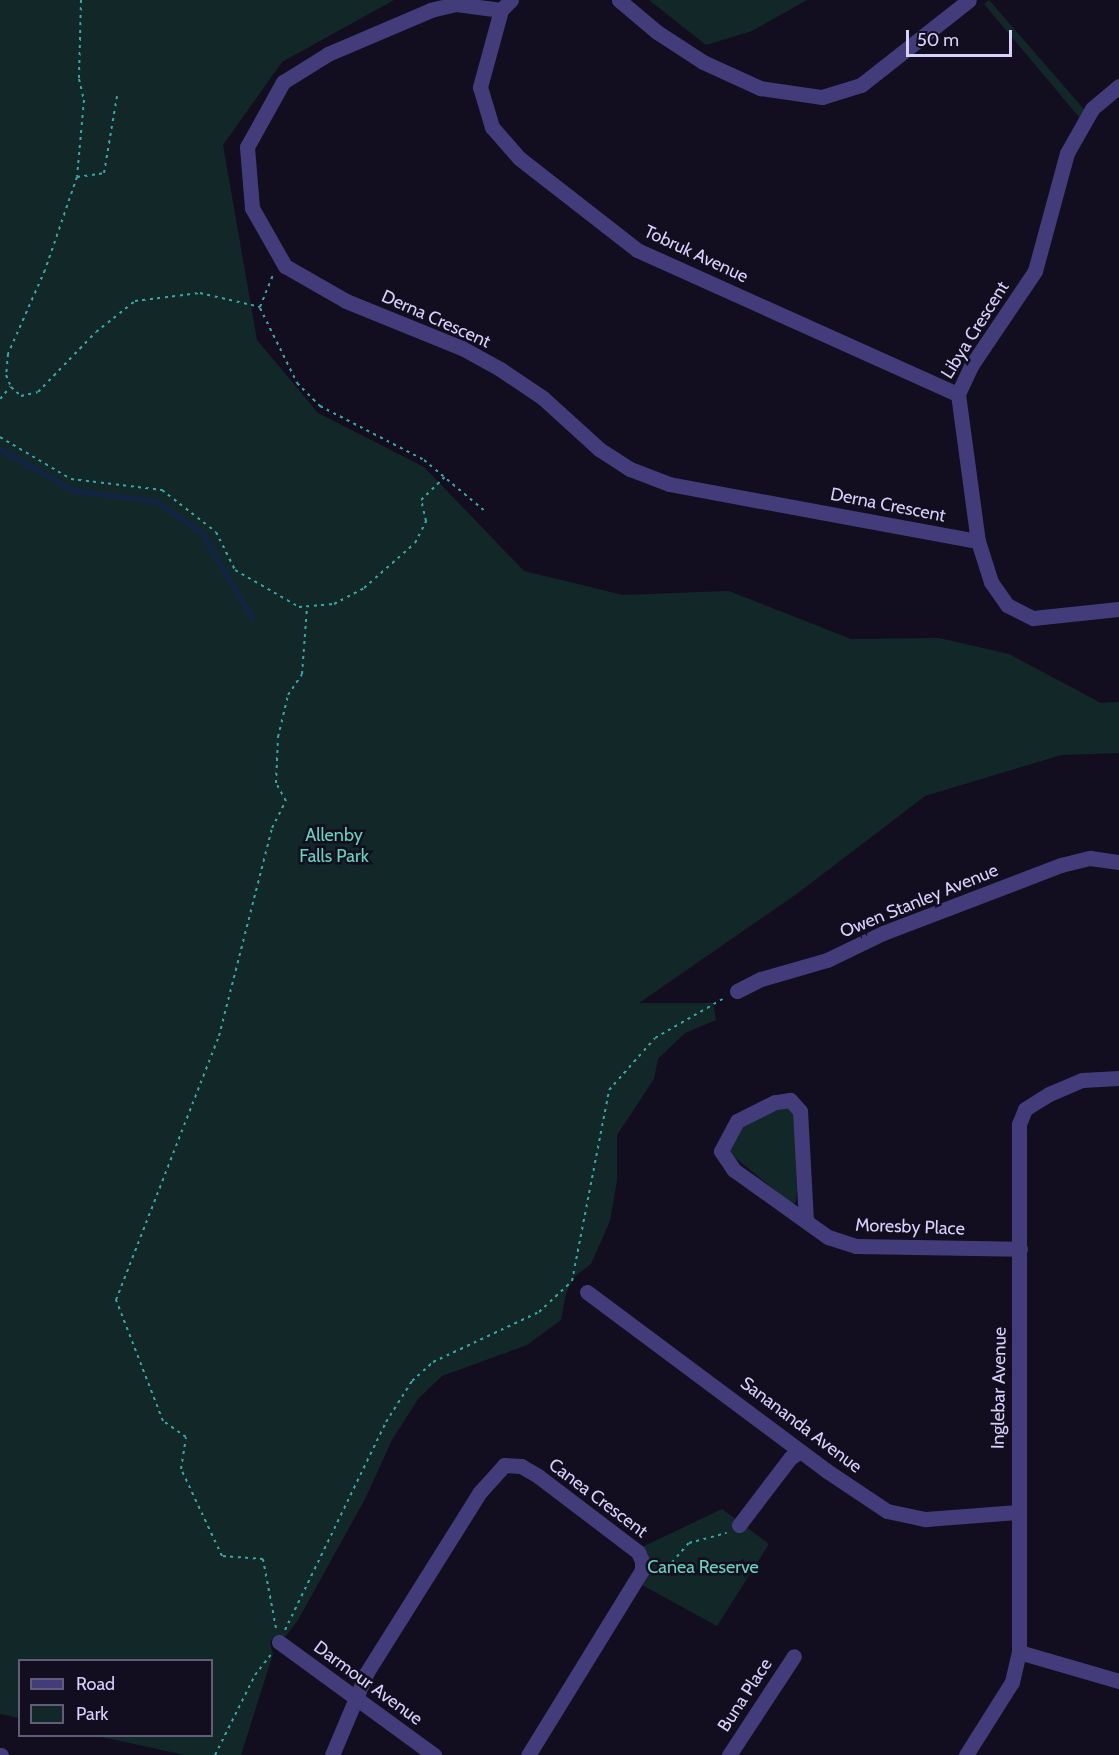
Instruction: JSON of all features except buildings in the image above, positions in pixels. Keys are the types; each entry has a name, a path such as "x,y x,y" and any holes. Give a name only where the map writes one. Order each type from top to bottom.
{"street":[{"path":"619,0 703,62 760,88 822,97 861,85 969,0"},
{"name":"Derna Crescent","path":"506,5 456,4 431,10 328,54 283,82 247,147 252,208 285,266 346,301 462,348 500,369 543,398 598,449 630,469 669,484 978,541"},
{"name":"Tobruk Avenue","path":"506,5 480,87 492,128 519,158 637,250 958,394"},
{"name":"Libya Crescent","path":"1119,86 1092,109 1067,153 1035,271 971,366 958,394 978,541 990,582 1007,605 1034,618 1119,609"},
{"name":"Owen Stanley Avenue","path":"737,991 761,979 827,960 900,926 1061,865 1090,858 1119,862"},
{"name":"Inglebar Avenue","path":"966,1755 1012,1682 1019,1652 1019,1124 1025,1109 1082,1080 1119,1078"},
{"name":"Moresby Place","path":"806,1221 800,1111 790,1100 775,1102 737,1121 721,1151 734,1170 828,1237 856,1246 1020,1249"},
{"name":"Sanananda Avenue","path":"586,1292 800,1451 887,1511 926,1519 1018,1512"},
{"path":"739,1525 789,1458 800,1451"},
{"name":"Canea Crescent","path":"356,1696 480,1492 504,1464 521,1466 538,1476 638,1552 642,1570 528,1755"},
{"name":"Darmour Avenue","path":"279,1642 434,1755"},
{"path":"1019,1652 1119,1681"},
{"name":"Buna Place","path":"729,1755 794,1656"},
{"path":"332,1755 356,1696"}],"path":[{"path":"81,0 79,79 84,100 77,177 45,270 8,354 6,375 11,387 21,396 38,392 96,332 135,301 200,293 260,307"},
{"path":"77,177 104,173 117,96"},
{"path":"260,307 268,295 278,256"},
{"path":"260,307 297,383 320,406 424,459 486,512"},
{"path":"0,399 11,387"},
{"path":"0,437 71,479 162,490 216,532 235,570 299,607 334,604 364,588 415,543 426,521 421,500 445,477"},
{"path":"279,1642 263,1559 222,1556 181,1468 186,1437 163,1421 117,1300 219,1036 272,828 286,801 276,783 278,737 288,695 302,674 307,607"},
{"path":"215,1755 255,1675 279,1642 386,1422 412,1381 433,1362 538,1312 572,1281 609,1090 655,1038 737,991"},
{"path":"635,1581 667,1568 689,1543 729,1532 739,1525"}],"green space":[{"name":"Allenby Falls Park","path":"0,0 394,0 282,62 223,145 257,340 318,413 424,467 524,571 623,595 729,591 851,639 939,638 1009,654 1101,703 1119,702 1119,753 1061,755 925,796 798,893 639,1003 713,1003 716,1020 685,1033 658,1059 654,1079 617,1135 617,1180 610,1221 591,1264 574,1277 566,1293 561,1320 527,1345 442,1376 418,1399 392,1440 365,1499 298,1620 286,1636 274,1637 270,1642 273,1654 241,1755 185,1755 102,1737 213,1737 213,1659 18,1659 18,1718 0,1714"},
{"path":"649,0 807,0 752,31 706,45"},
{"path":"989,0 1089,115 1084,123 984,4"},
{"path":"788,1106 795,1115 797,1190 796,1202 792,1204 729,1153 735,1134 745,1123"},
{"name":"Canea Reserve","path":"722,1509 769,1544 717,1626 642,1585 647,1573 640,1548"}],"waterway":[{"path":"0,449 75,491 156,501 202,533 252,617"}]}
